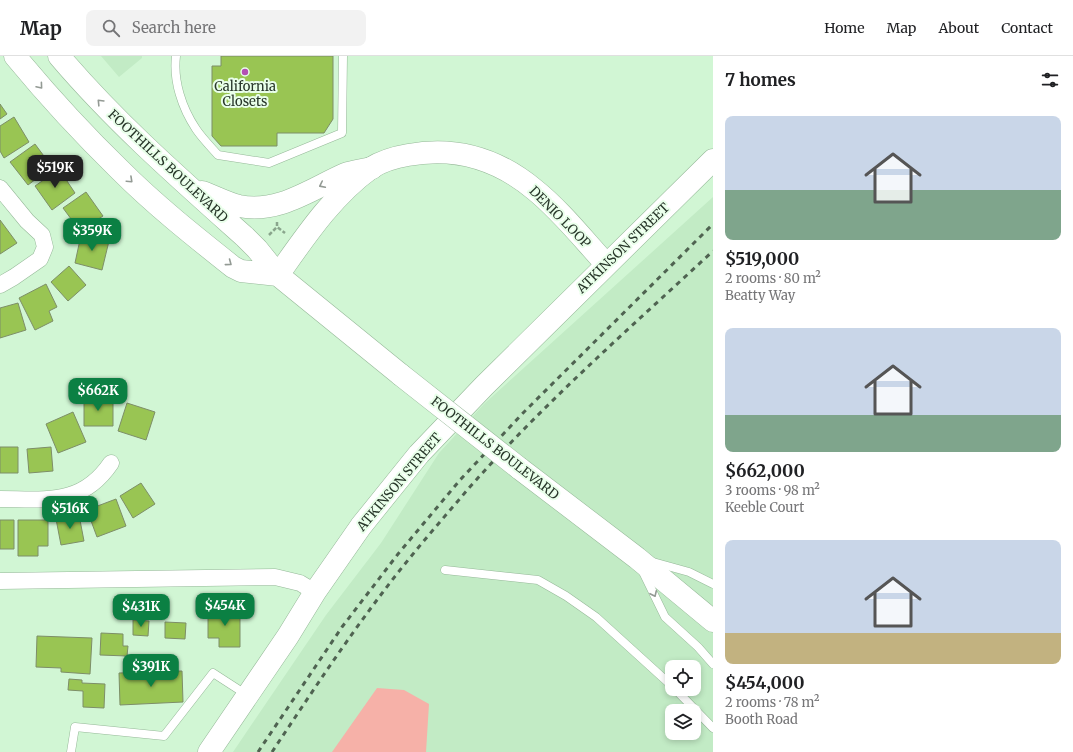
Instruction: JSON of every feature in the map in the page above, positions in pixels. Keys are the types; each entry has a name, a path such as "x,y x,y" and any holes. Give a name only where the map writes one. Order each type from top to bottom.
{"main road":[{"path":"15,56 42,89 120,170 189,232 233,267 241,271 278,275"},
{"name":"FOOTHILLS BOULEVARD","path":"59,56 115,117 140,142 245,237 278,275 401,375 637,558 713,621"},
{"name":"DENIO LOOP","path":"278,275 322,215 340,195 372,168 402,156 436,151 477,157 513,174 548,201 606,264"},
{"name":"ATKINSON STREET","path":"209,752 315,592 361,526 419,454 490,380 606,264 713,160"},
{"path":"189,187 238,206 250,208 268,207 286,203 347,173 372,168"}],"street":[{"path":"0,188 27,221 42,235 45,247 40,258 14,277 0,285"},
{"path":"0,500 52,498 77,493 88,488 97,481 111,463"},
{"path":"0,581 275,577 300,583 315,592"}],"lane":[{"path":"176,56 175,66 180,99 196,129 218,155 268,163 342,133 343,56"},
{"path":"637,558 689,572 713,584"},
{"path":"637,558 665,617 713,664"},
{"path":"446,570 538,580 566,596 596,617 665,680"},
{"path":"71,752 75,727 164,736 213,673 247,695"},
{"path":"681,696 713,728"}],"path":[{"path":"276,220 277,227 285,234"},
{"path":"269,235 277,227"}],"shaded area":[{"path":"101,56 142,56 142,58 119,77"},
{"path":"713,197 713,752 233,752 326,615 381,543 439,453 484,404"},
{"path":"377,688 404,690 429,704 426,752 332,752"}],"building":[{"path":"221,56 333,56 333,119 324,133 277,133 277,146 221,146 212,136 212,66 221,66"},
{"path":"0,104 7,114 0,119"},
{"path":"14,117 29,142 4,158 0,151 0,126"},
{"path":"35,144 52,167 28,185 10,162"},
{"path":"59,169 75,193 52,210 35,186"},
{"path":"86,192 103,216 80,231 63,208"},
{"path":"0,220 17,243 0,254"},
{"path":"81,235 109,241 102,270 75,263"},
{"path":"69,266 86,285 68,301 51,282"},
{"path":"46,284 57,307 49,311 53,321 35,330 19,298"},
{"path":"18,303 26,330 0,338 0,308"},
{"path":"84,399 113,399 113,426 84,426"},
{"path":"127,403 155,412 146,440 118,431"},
{"path":"73,412 86,442 58,453 46,424"},
{"path":"0,447 18,447 18,473 0,473"},
{"path":"51,447 53,471 29,473 27,449"},
{"path":"141,483 155,504 133,518 120,496"},
{"path":"116,499 126,526 97,537 87,510"},
{"path":"79,515 84,541 61,545 56,519"},
{"path":"0,520 14,520 14,549 0,549"},
{"path":"18,520 48,520 48,546 38,546 38,556 18,556"},
{"path":"208,610 240,610 240,647 219,647 219,638 208,638"},
{"path":"133,620 149,621 148,636 133,635"},
{"path":"165,622 186,623 185,639 165,638"},
{"path":"101,633 123,634 123,646 128,646 127,656 100,655"},
{"path":"37,636 92,638 90,674 61,672 61,668 36,667"},
{"path":"182,671 183,702 120,705 119,673"},
{"path":"69,679 82,680 82,683 105,684 104,708 83,707 83,691 68,690"}],"railway":[{"path":"258,752 342,627 398,554 460,480 524,412 713,224"},
{"path":"272,752 354,631 414,552 469,488 557,396 713,251"}],"place":[{"name":"California Closets","path":"245,72"}]}
